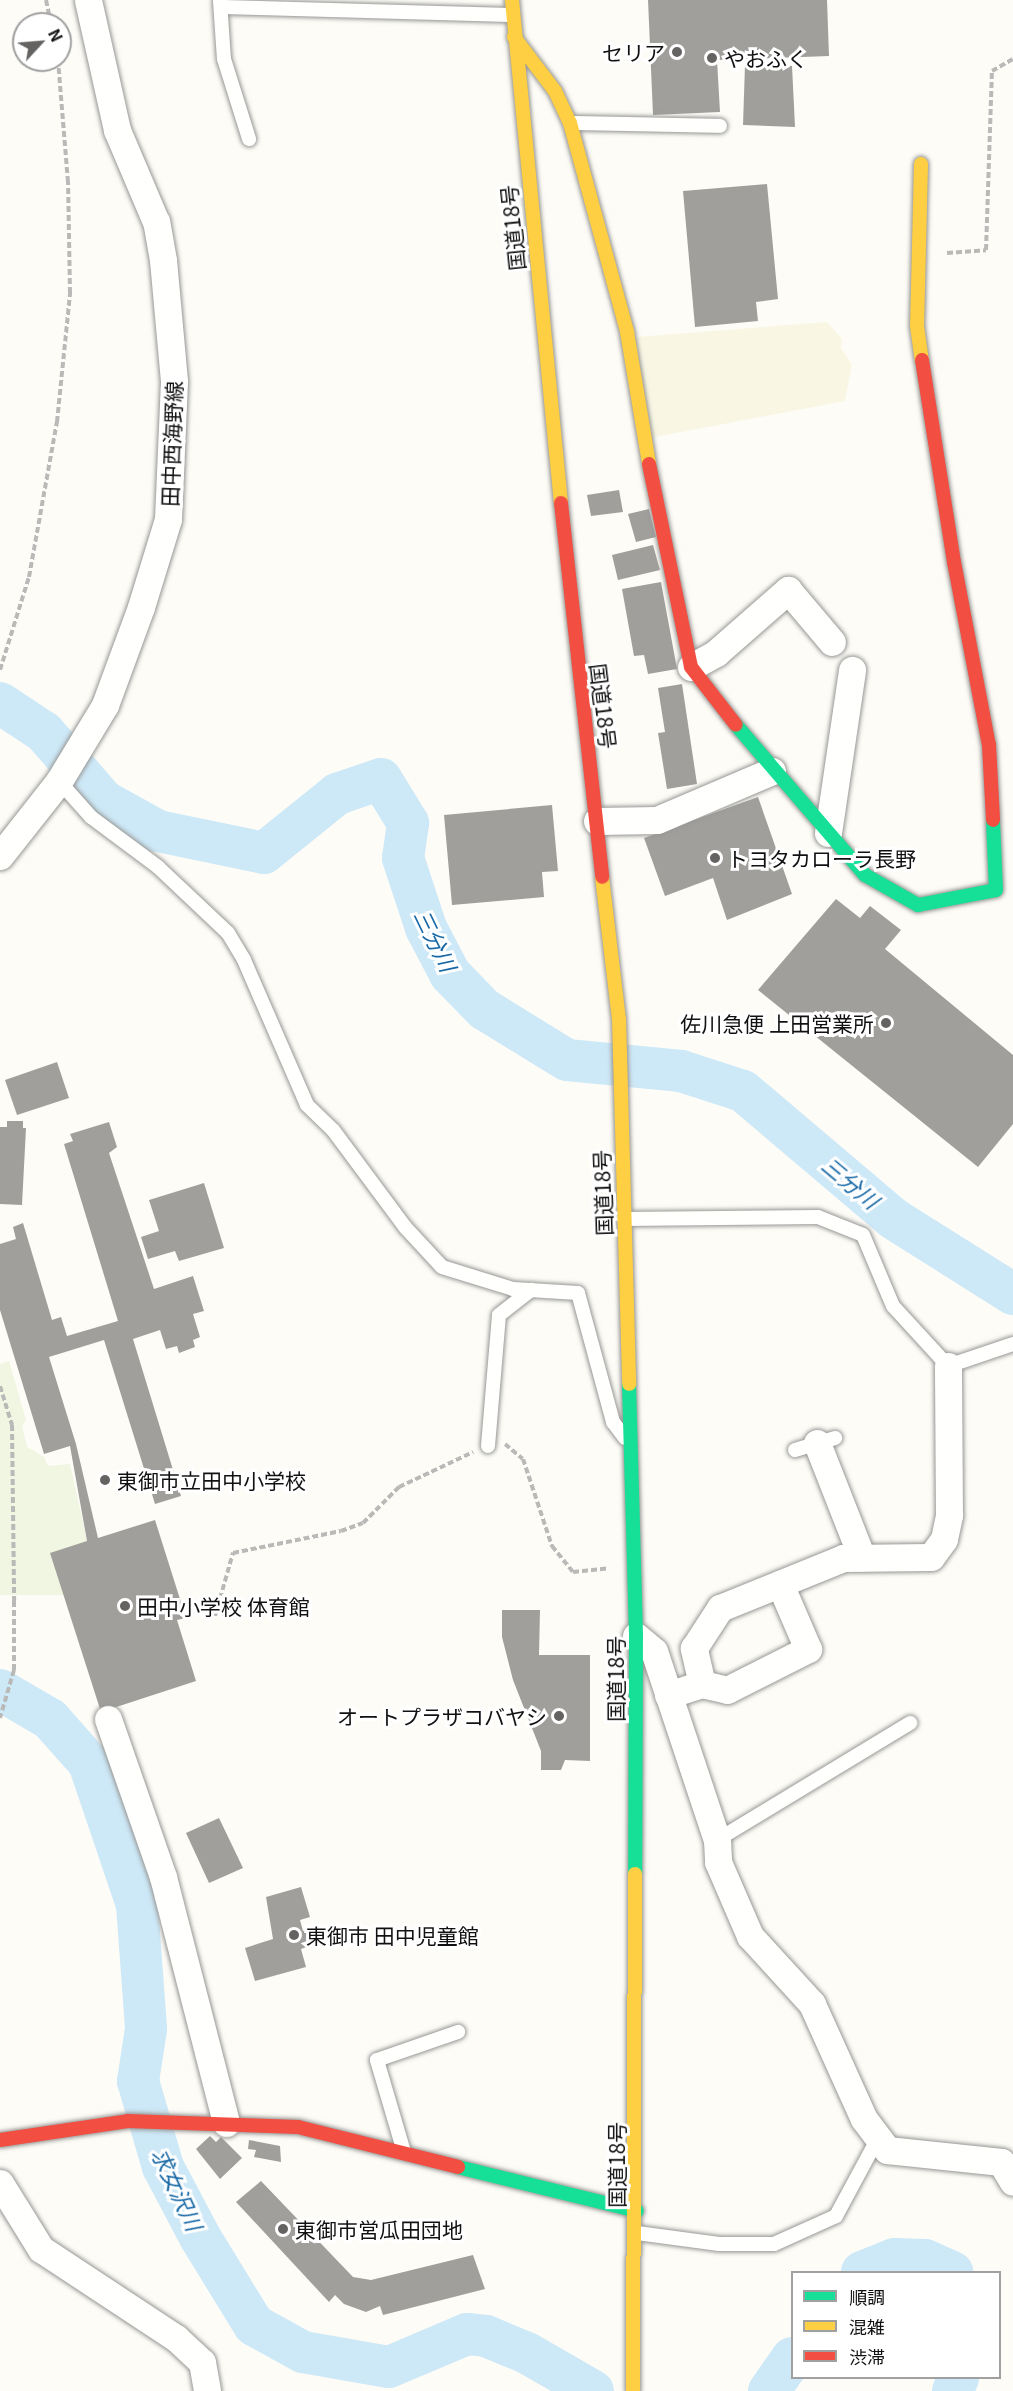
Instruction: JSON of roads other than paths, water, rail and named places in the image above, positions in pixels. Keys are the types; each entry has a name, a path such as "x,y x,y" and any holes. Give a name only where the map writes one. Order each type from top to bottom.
{"main road":[{"name":"国道18号","path":"512,0 577,664 619,1019 636,1636 637,2232 633,2391"},
{"path":"514,37 555,91 570,123 627,332 653,490 691,667 772,771 865,874 918,905 996,890 989,745 954,562 917,326 921,164"},
{"path":"0,2140 128,2121 172,2120 298,2127 637,2211"}],"street":[{"name":"田中西海野線","path":"0,856 58,781 105,705 134,628 168,519 174,381 163,260 156,222 117,130 88,0"},
{"path":"691,667 716,653 788,590 832,642"},
{"path":"828,833 852,670"},
{"path":"597,821 657,820 772,771"},
{"path":"702,1684 694,1648 720,1608 843,1558 931,1557 944,1539 949,1515 948,1366"},
{"path":"815,1444 862,1558"},
{"path":"668,1695 702,1684 728,1690 808,1649 780,1584"},
{"path":"636,1636 654,1651 717,1840 718,1862 750,1935 812,2004 864,2119 887,2150 1001,2162 1013,2181"},
{"path":"108,1719 163,1877 226,2123"},
{"path":"0,2183 41,2249 176,2338 202,2362 207,2391"}],"lane":[{"path":"249,139 224,59 220,4 512,15"},
{"path":"570,123 720,126"},
{"path":"58,781 92,817 158,867 228,933 244,960 307,1104 333,1130 405,1227 442,1266 513,1289 578,1293 613,1422 632,1448"},
{"path":"624,1219 818,1216 863,1235 893,1306 948,1366 1013,1344"},
{"path":"488,1446 499,1316 531,1290"},
{"path":"717,1840 910,1723"},
{"path":"405,2154 377,2060 458,2032"},
{"path":"637,2232 719,2244 774,2244 836,2216 878,2138"}],"waterway":[{"name":"三分川","path":"0,703 44,732 104,801 158,831 264,853 337,794 381,779 408,823 403,858 426,928 450,974 484,1009 567,1060 681,1071 743,1091 894,1219 1013,1294"},
{"name":"求女沢川","path":"0,1690 50,1719 89,1763 137,1905 146,2029 138,2081 163,2167 200,2237 254,2325 303,2352 389,2367 467,2334 486,2336 527,2353 593,2391"},
{"name":"求女沢川","path":"865,2271 895,2259 925,2260 950,2271"},
{"name":"求女沢川","path":"769,2391 791,2359"},
{"name":"求女沢川","path":"953,2391 958,2379"}],"place":[{"name":"セリア","path":"677,52"},
{"name":"やおふく","path":"712,58"},
{"name":"トヨタカローラ長野","path":"715,858"},
{"name":"佐川急便 上田営業所","path":"886,1023"},
{"name":"東御市立田中小学校","path":"105,1480"},
{"name":"田中小学校 体育館","path":"125,1606"},
{"name":"オートプラザコバヤシ","path":"559,1716"},
{"name":"東御市 田中児童館","path":"294,1935"},
{"name":"東御市営瓜田団地","path":"283,2229"}]}
